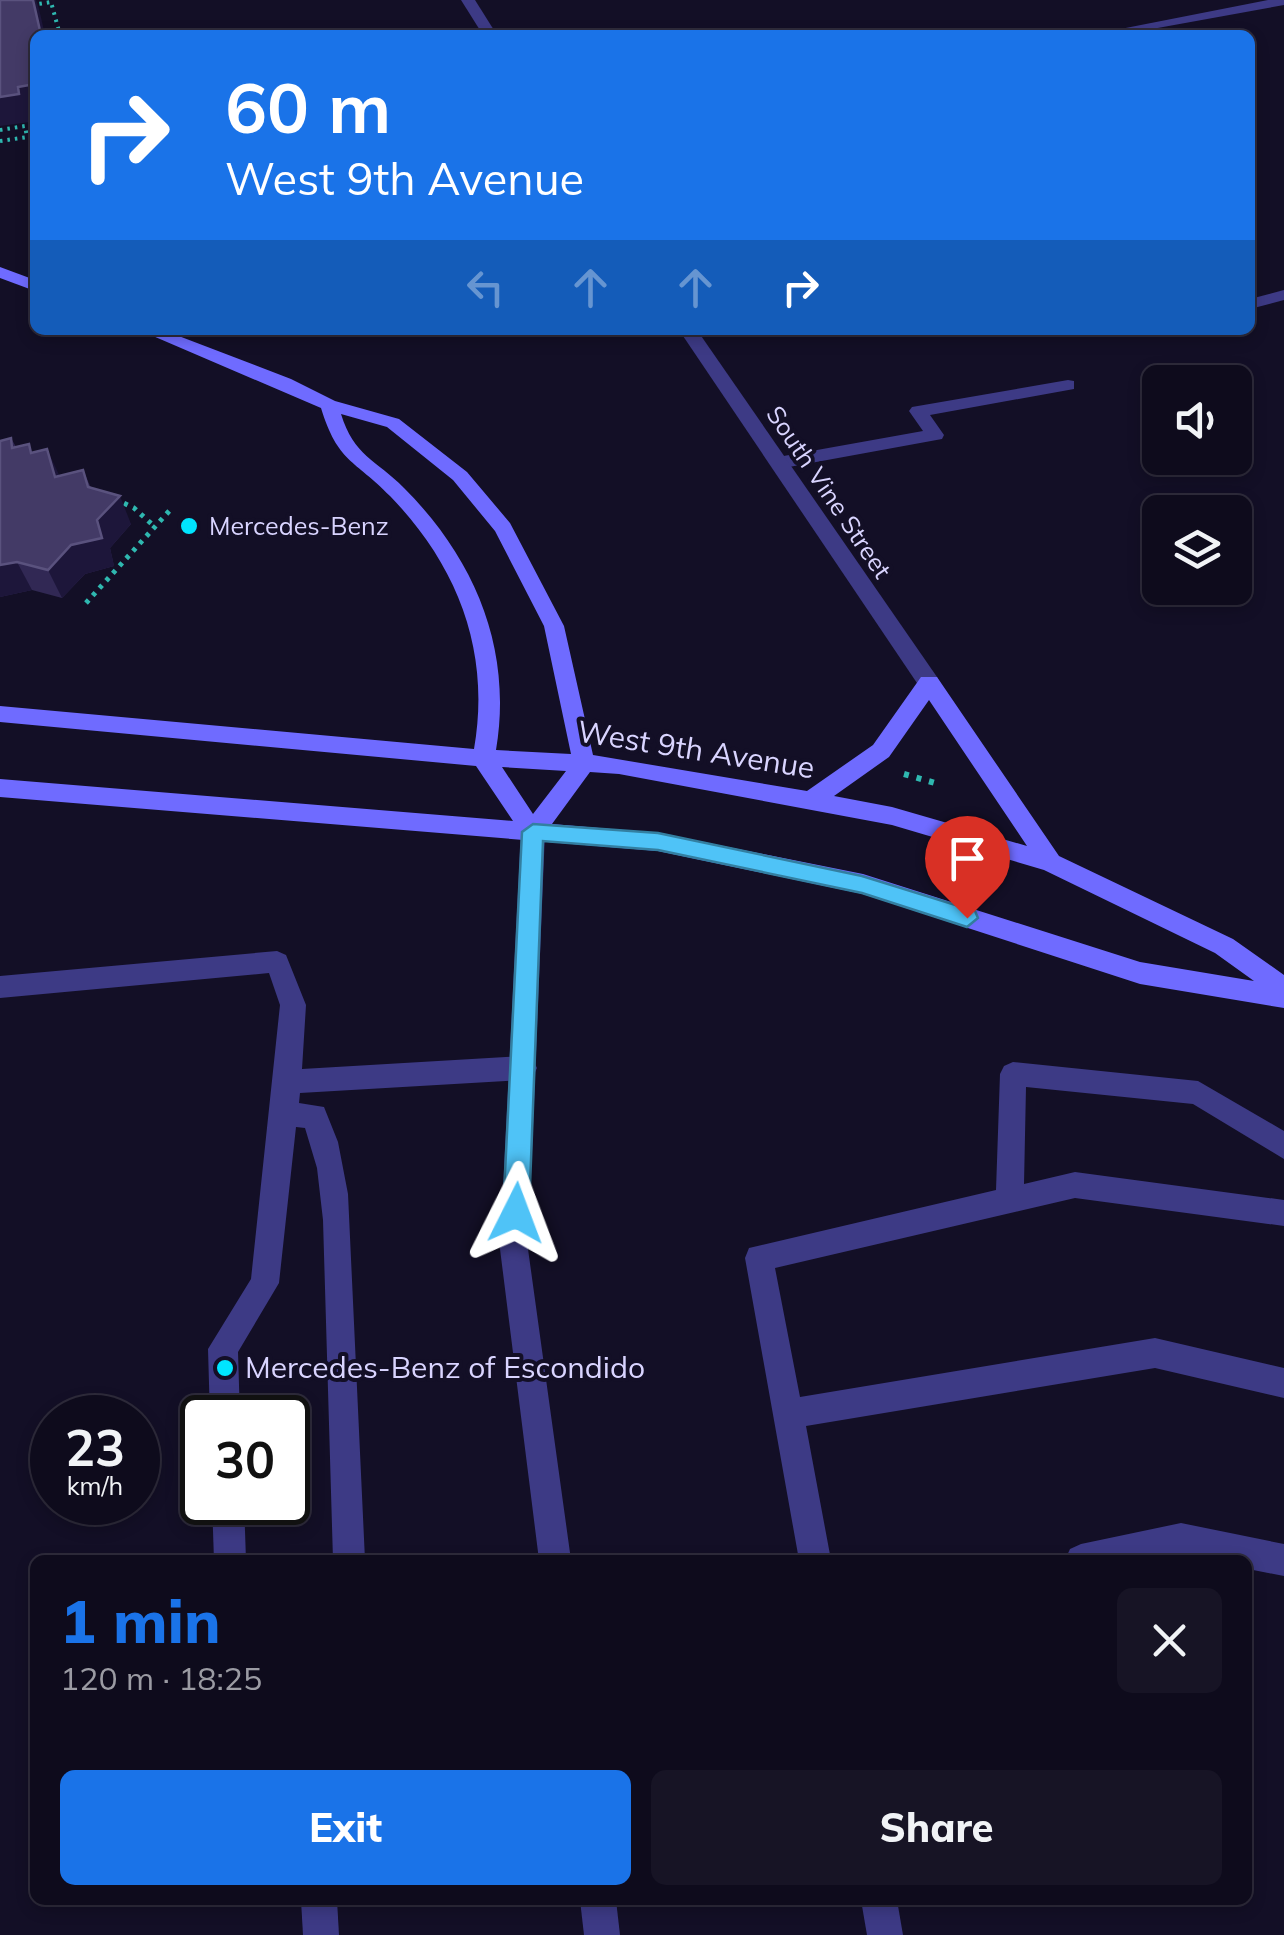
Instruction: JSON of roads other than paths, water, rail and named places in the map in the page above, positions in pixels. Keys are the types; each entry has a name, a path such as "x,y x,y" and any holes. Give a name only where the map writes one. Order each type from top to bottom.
{"main road":[{"path":"0,272 30,284"},
{"path":"160,335 329,404 393,423 460,476 503,528 554,626 584,764 533,832"},
{"path":"329,404 342,444 419,516 466,584 489,652 490,730 482,758 533,832"},
{"path":"811,800 880,751 929,683 1051,863"},
{"name":"West 9th Avenue","path":"0,714 482,758 620,765 892,816 1051,863 1224,946 1284,989"},
{"path":"0,788 658,842 862,884 1140,974 1284,997"}],"street":[{"path":"468,0 487,30"},
{"path":"1125,30 1284,2"},
{"path":"1255,303 1284,295"},
{"name":"South Vine Street","path":"691,335 929,683"},
{"path":"778,463 935,436 918,410 1068,384"},
{"path":"533,832 514,1250 554,1555"},
{"path":"0,987 277,962 293,1005 265,1284 223,1349 224,1395"},
{"path":"288,1082 524,1068"},
{"path":"1010,1199 1013,1074 1198,1094 1284,1146"},
{"path":"285,1114 315,1116 331,1155 338,1222 338,1332 350,1555"},
{"path":"814,1555 759,1258 1076,1185 1284,1213"},
{"path":"788,1414 1155,1353 1284,1383"},
{"path":"229,1525 230,1555"},
{"path":"1105,1555 1180,1539 1284,1560"},
{"path":"319,1905 321,1935"},
{"path":"599,1905 602,1935"},
{"path":"880,1905 885,1935"}],"place":[{"name":"Mercedes-Benz","path":"189,526"},
{"name":"Mercedes-Benz of Escondido","path":"225,1368"}]}
